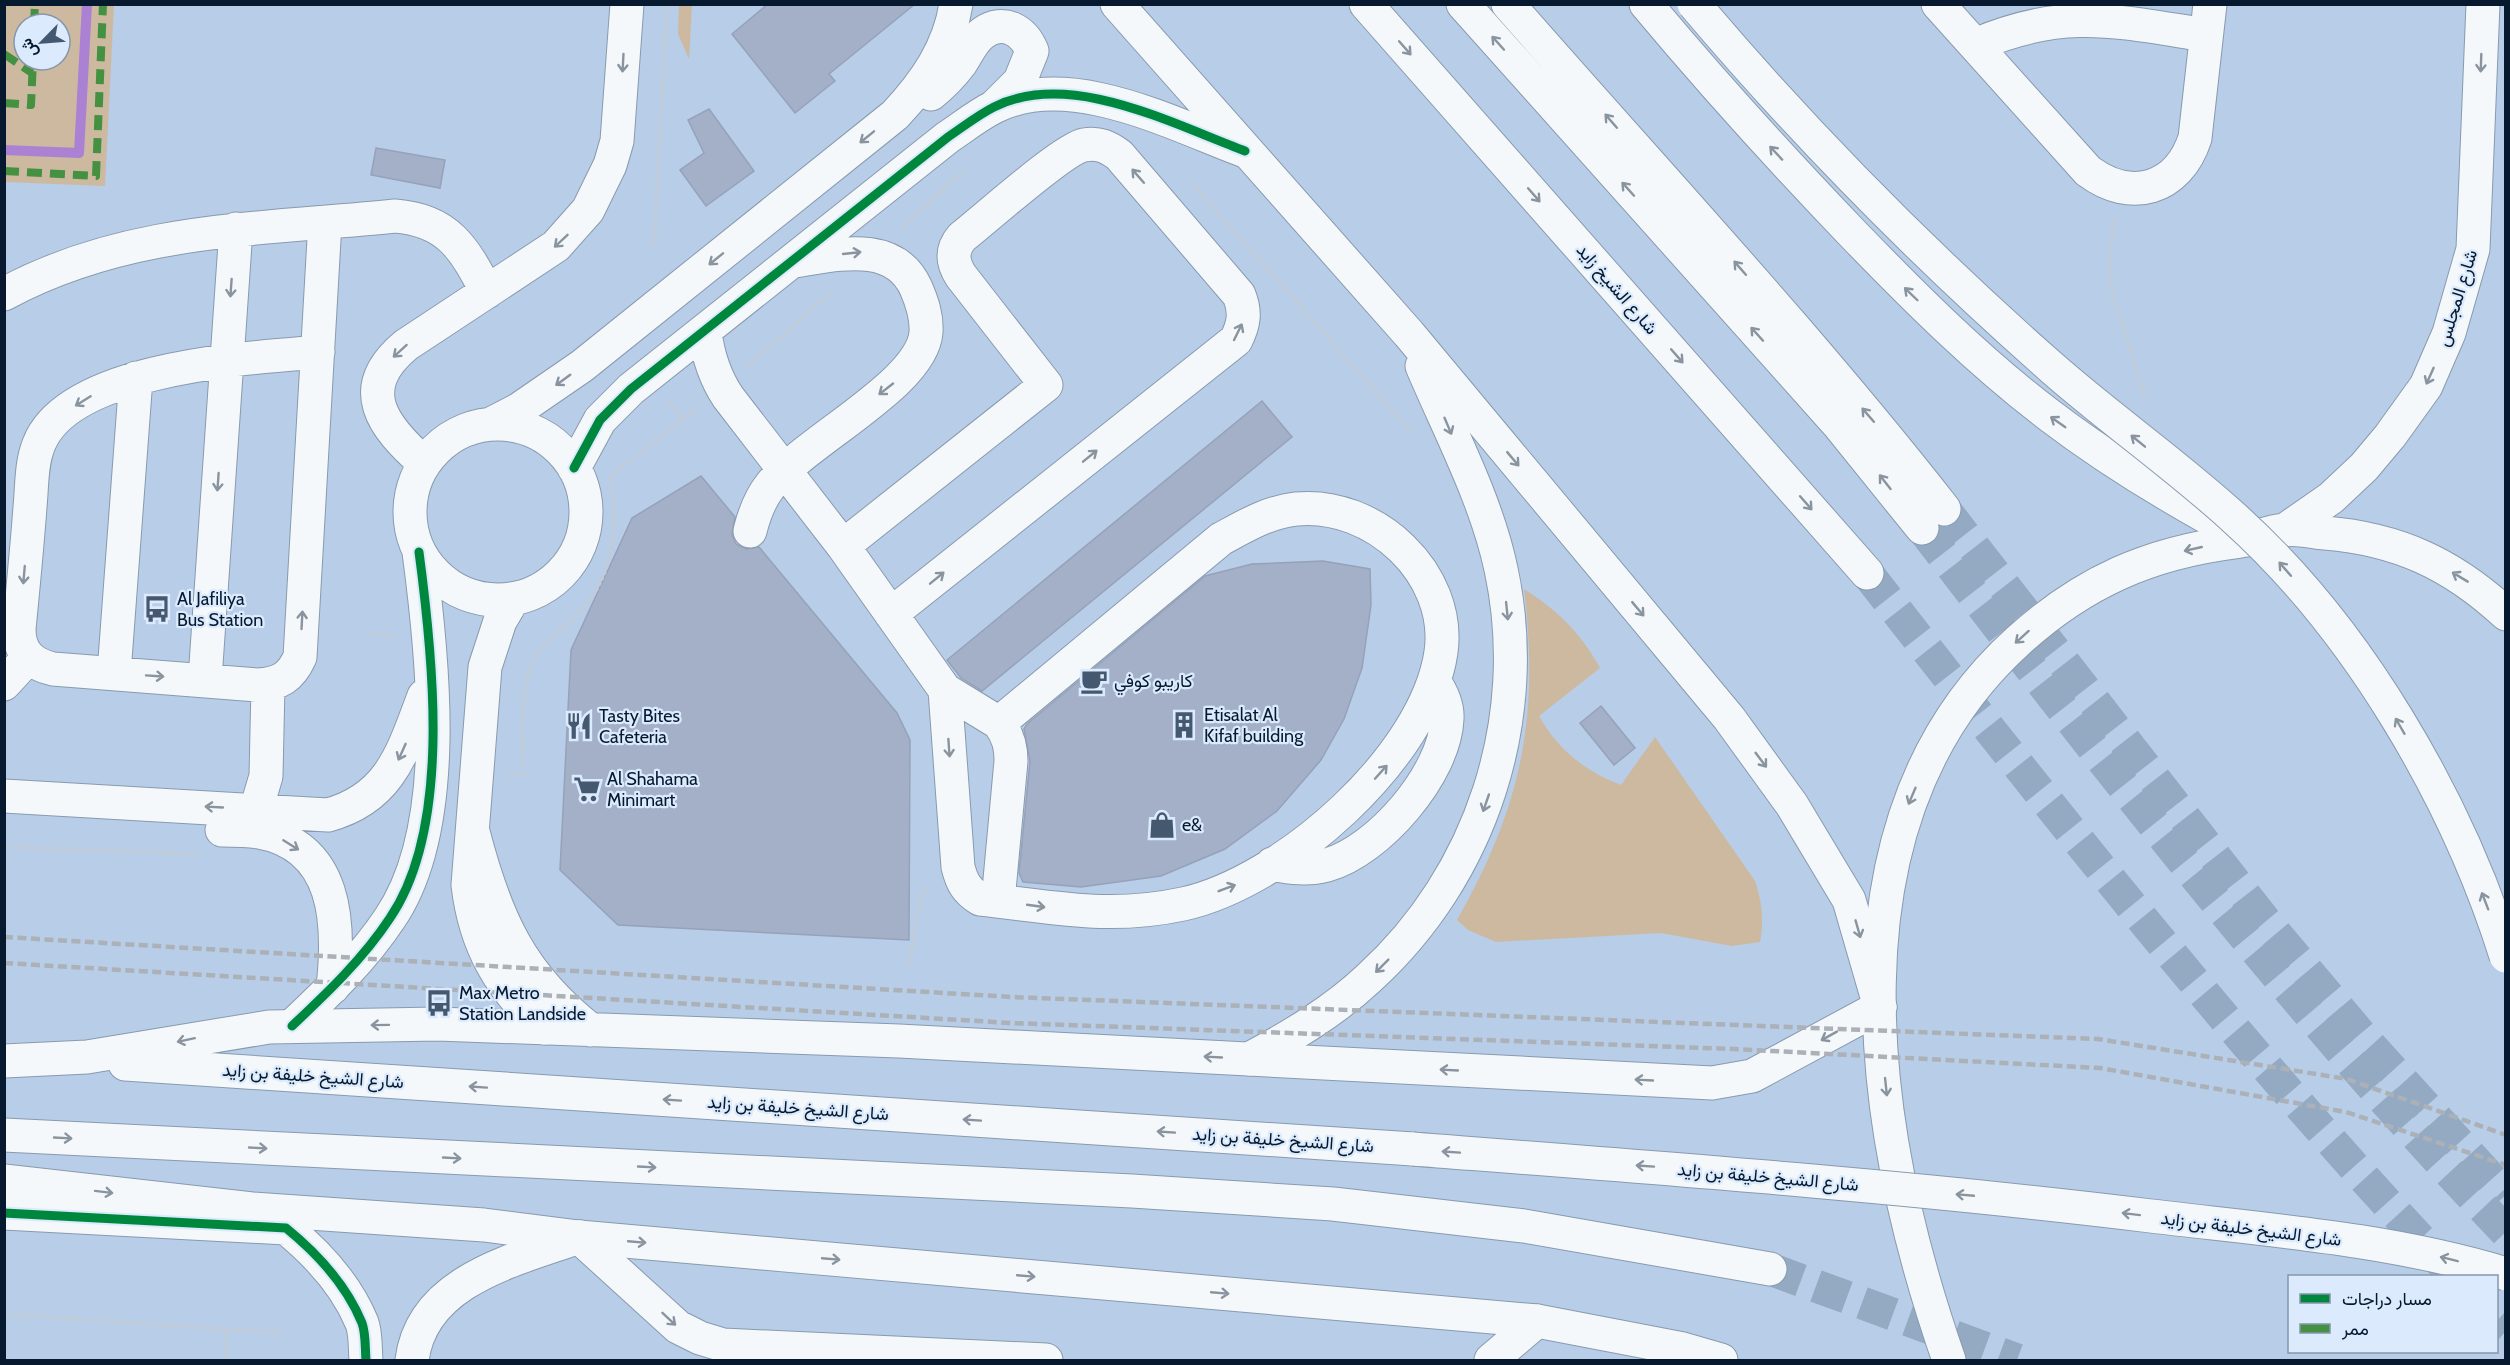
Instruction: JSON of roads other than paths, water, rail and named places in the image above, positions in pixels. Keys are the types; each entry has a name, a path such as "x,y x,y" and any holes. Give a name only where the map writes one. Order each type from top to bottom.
{"main road":[{"path":"424,463 397,439 383,416 378,400 382,376 394,355 406,345 556,246 573,229 600,189 616,141 627,4"},
{"path":"292,1026 333,987 391,918 420,856 428,808 432,678 419,552 410,522 412,491 424,463 442,443 465,430 490,424 528,404 582,366 895,115 916,92 934,66 948,38 956,4"},
{"path":"1117,4 1409,334 1714,700 1773,776 1850,900 1880,1008"},
{"name":"شارع الشيخ زايد","path":"1366,4 1868,573"},
{"path":"1463,4 1838,424 1933,518 1816,355 1508,4"},
{"path":"1646,4 1759,134 1828,208 1899,281 1981,358 2050,415 2141,480 2251,540"},
{"path":"1694,4 1807,131 1916,241 2052,367 2235,518 2316,604 2353,652 2423,766 2462,846 2505,956"},
{"path":"1938,4 2088,171 2102,181 2119,188 2136,189 2154,186 2168,178 2190,154 2195,138 2208,20 2063,20 2033,24 1975,45"},
{"name":"شارع المجلس","path":"2285,530 2331,498 2390,436 2426,386 2449,333 2473,249 2483,4"},
{"path":"574,468 585,443 615,403 948,137 995,106 1020,81 1032,51 1026,37 1013,28 998,27 984,33 940,87 895,115"},
{"path":"995,106 1023,98 1051,94 1079,94 1108,100 1245,151"},
{"path":"843,546 1046,385 961,276 953,261 954,252 962,237 1072,150 1097,144 1119,155 1239,295 1244,318 1236,340 891,614"},
{"path":"4,294 63,266 112,250 162,238 236,229 395,216 413,218 438,226 465,254 487,292"},
{"path":"318,352 226,362 136,378 97,392 50,425 38,446 19,629 19,640 28,658 40,666 53,669 268,685 287,677 300,657 318,352 325,222"},
{"path":"205,680 236,229"},
{"path":"750,531 757,507 785,469 896,381 915,360 926,333 924,307 912,279 892,260 861,252 794,261"},
{"path":"705,332 708,353 722,387 843,546 945,690 999,723 1005,731 1011,750 998,901"},
{"path":"1249,1059 1292,1036 1344,999 1398,950 1424,919 1466,850 1496,771 1506,729 1510,686 1510,642 1501,568 1478,497 1409,334"},
{"path":"114,673 136,378"},
{"path":"419,552 440,579 470,597 505,601 513,599 539,591 566,569 583,537 585,501 574,468 558,448 538,434 515,426 490,424"},
{"path":"945,690 961,881 969,892 980,899 1078,912 1125,913 1185,903 1247,879 1304,844 1344,810 1388,765 1412,727 1434,681 1441,651 1441,620 1433,590 1415,561 1390,537 1365,522 1330,510 1296,509 1260,518 1221,539 999,723"},
{"path":"1949,1360 1918,1268 1904,1205 1892,1141 1880,1008 1882,920 1890,871 1903,823 1930,756 1962,703 2001,656 2046,615 2097,582 2153,558 2202,546 2251,540 2285,530 2354,535 2397,545 2432,560 2477,587 2505,614"},
{"path":"513,599 500,621 485,667 468,885 478,937 504,987 545,1028"},
{"path":"4,684 28,658"},
{"path":"4,796 328,815 361,802 378,789 392,772 432,678"},
{"path":"1272,864 1291,868 1329,864 1346,856 1391,824 1420,791 1432,768 1444,735 1447,721 1446,706 1434,681"},
{"path":"256,810 266,776 268,685"},
{"path":"4,818 259,832 292,845 317,868 332,900 338,942 333,987"},
{"path":"473,832 491,893 524,961 545,989 591,1030"},
{"name":"شارع الشيخ خليفة بن زايد","path":"4,1061 55,1059 137,1050 247,1030 292,1026 438,1024 899,1041 1712,1083 1752,1076 1880,1008"},
{"name":"شارع الشيخ خليفة بن زايد","path":"55,1059 1413,1149 1711,1172 2023,1200 2330,1238 2424,1253 2505,1274"},
{"path":"4,1135 1131,1191 1333,1204 1524,1226 1770,1269"},
{"path":"4,1181 252,1209 484,1225 579,1237 1538,1322 1721,1360"},
{"path":"4,1213 286,1228 407,1240 450,1235 484,1225"},
{"path":"286,1228 312,1250 335,1275 362,1325 366,1360"},
{"path":"412,1360 413,1349 427,1319 441,1299 495,1268 579,1237"},
{"path":"579,1237 678,1327 700,1338 723,1345 1046,1360"},
{"path":"1491,1360 1538,1322"}],"waterway":[{"path":"4,150 79,153 87,4"}],"tunnel":[{"path":"1944,509 2265,921 2365,1040 2506,1195"},
{"path":"1922,528 2062,709 2277,976 2428,1148 2506,1232"},
{"path":"1867,573 2149,927 2294,1099 2446,1267"},
{"path":"1770,1269 2017,1360"},
{"path":"2498,1324 2506,1331"}],"railway":[{"path":"4,937 1012,997 2098,1039 2347,1079 2506,1135"},
{"path":"4,963 1011,1023 1734,1049 2100,1068 2346,1112 2506,1165"}],"place":[{"name":"Al Jafiliya Bus Station","path":"157,609"},
{"name":"كاريبو كوفي","path":"1094,681"},
{"name":"Etisalat Al Kifaf building","path":"1184,725"},
{"name":"Tasty Bites Cafeteria","path":"579,726"},
{"name":"Al Shahama Minimart","path":"587,789"},
{"name":"e&","path":"1162,825"},
{"name":"Max Metro Station Landside","path":"439,1003"}]}
